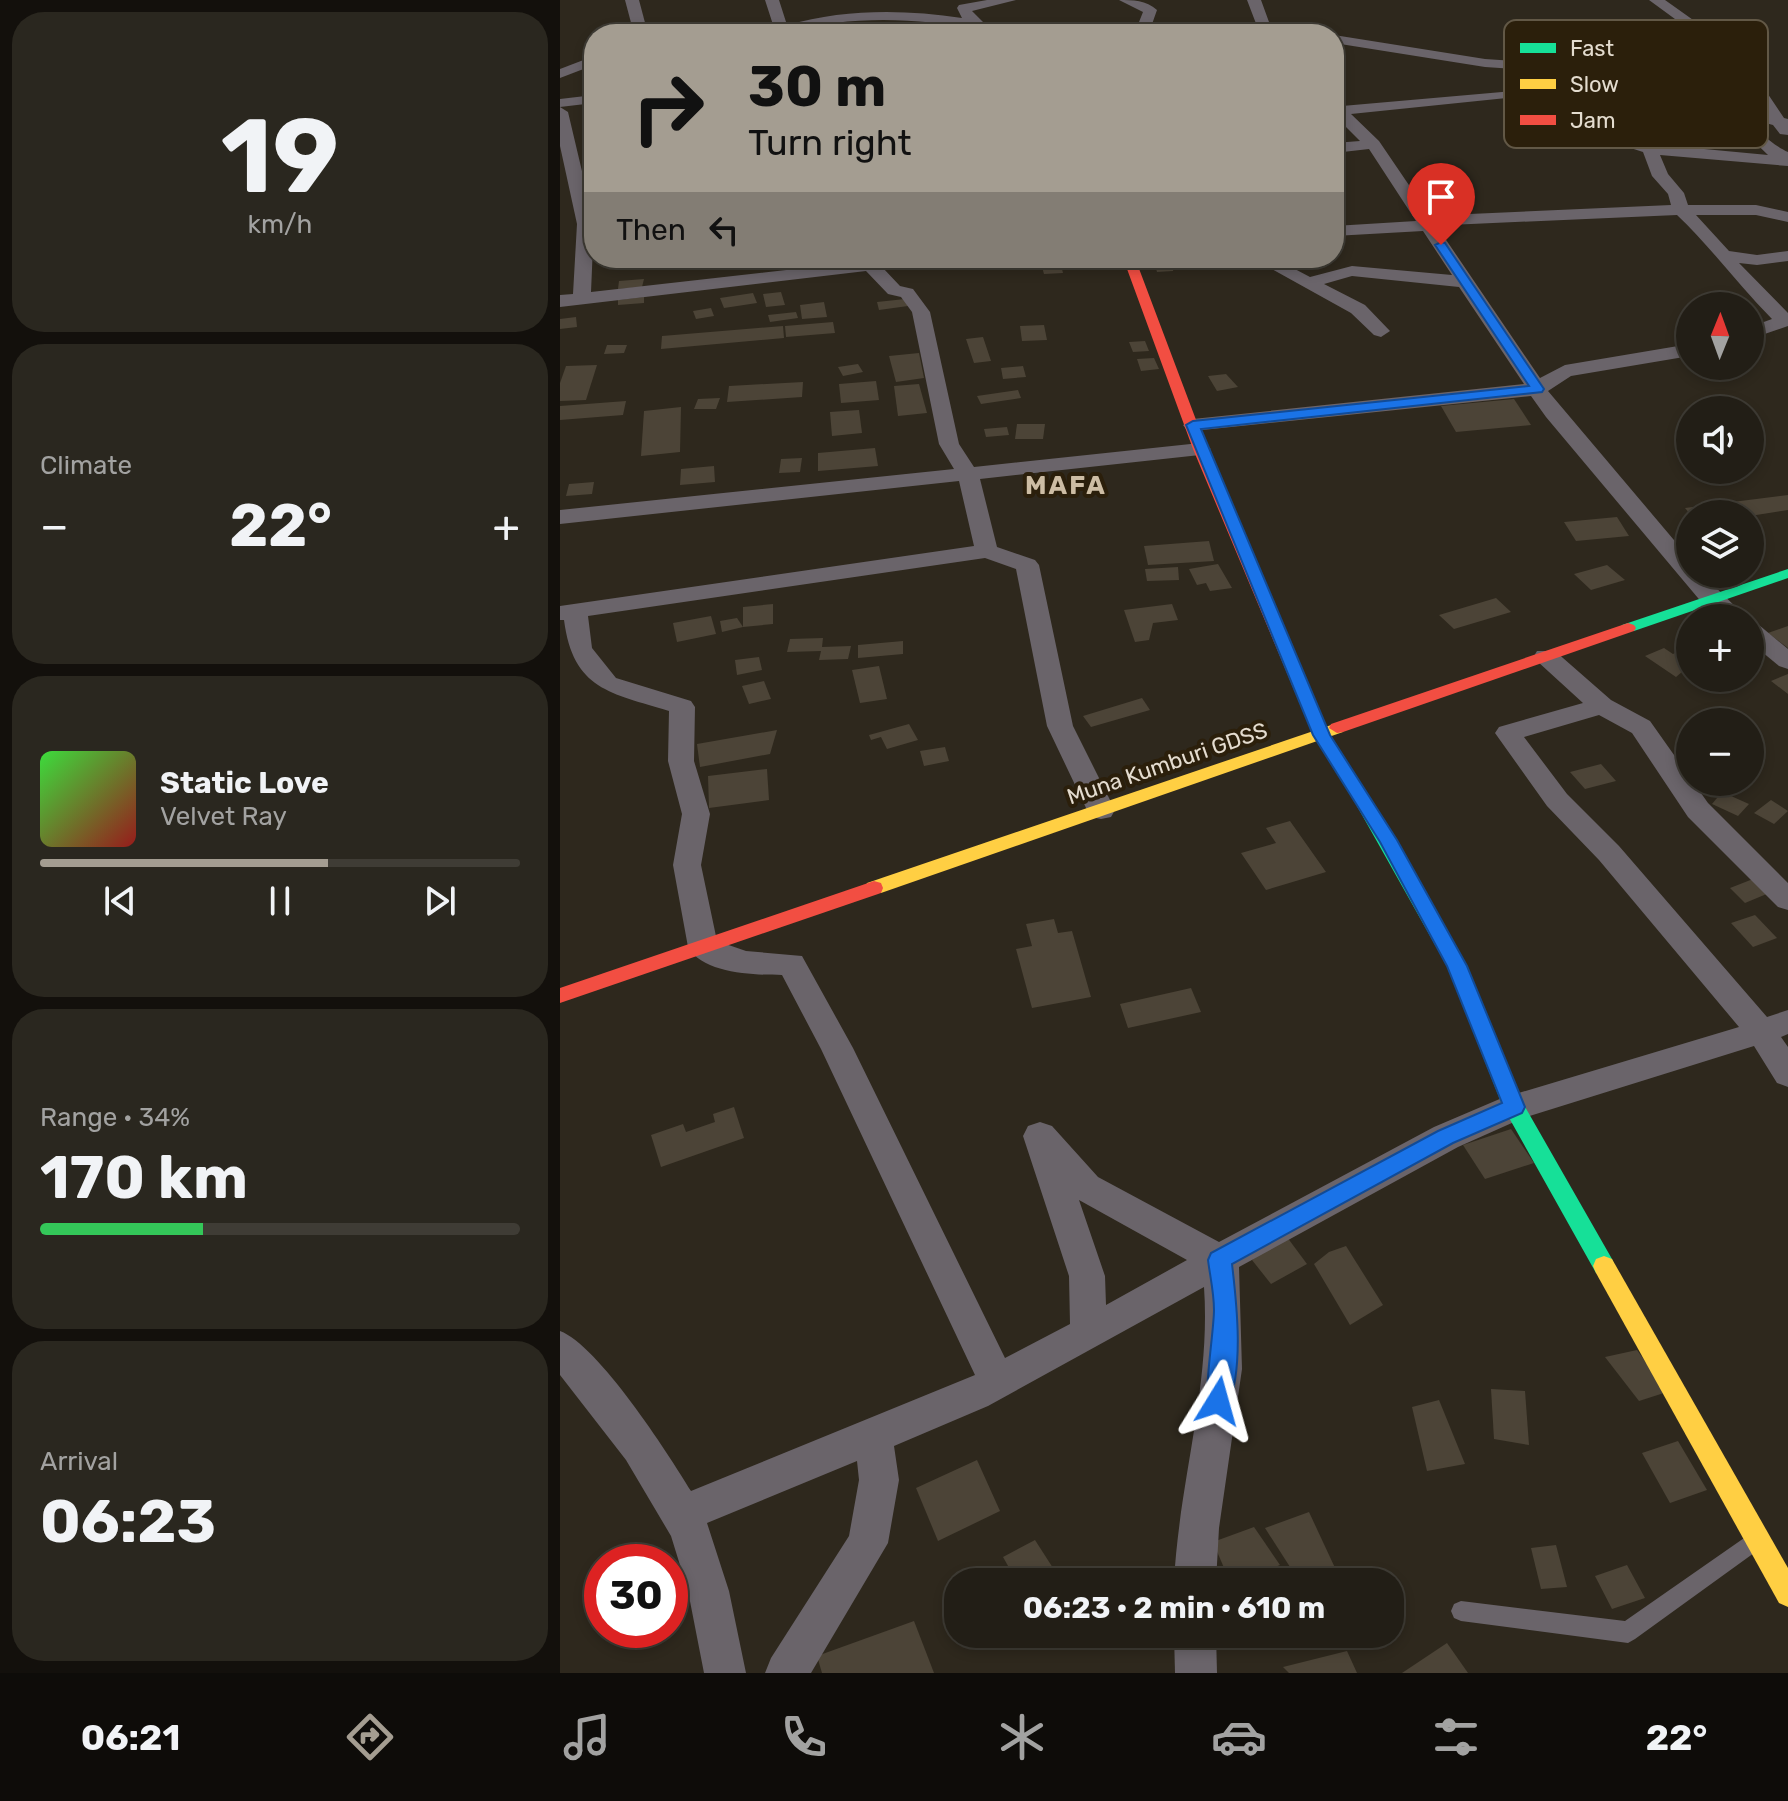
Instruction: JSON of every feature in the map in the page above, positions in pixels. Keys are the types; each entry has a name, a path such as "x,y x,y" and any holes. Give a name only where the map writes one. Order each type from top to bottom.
{"main road":[{"path":"1133,268 1200,449 1321,735 1388,840 1457,966 1514,1107 1788,1594"},
{"name":"Muna Kumburi GDSS","path":"560,996 1788,573"}],"street":[{"path":"632,0 638,24"},
{"path":"946,0 964,8 968,17 979,24"},
{"path":"814,24 834,19 964,8 1009,0"},
{"path":"1126,0 1150,10 1145,24"},
{"path":"1254,0 1263,24"},
{"path":"1656,0 1684,20"},
{"path":"784,8 940,18 969,24"},
{"path":"1344,42 1504,64"},
{"path":"560,74 584,64"},
{"path":"1344,108 1504,96"},
{"path":"560,103 584,100"},
{"path":"1768,102 1786,128"},
{"path":"560,112 566,168 584,224 582,300"},
{"path":"1344,117 1373,144 1553,413 1676,558"},
{"path":"1344,147 1373,144"},
{"path":"1768,146 1788,159"},
{"path":"1647,148 1788,159"},
{"path":"1650,149 1660,176 1676,193 1681,210 1726,256 1743,280 1786,321 1764,328"},
{"path":"1344,230 1428,226 1447,220 1681,210 1756,210 1788,217"},
{"path":"1726,256 1757,260 1788,256"},
{"path":"560,301 820,268"},
{"path":"871,268 894,290 907,293 921,312 949,444 968,473 987,551"},
{"path":"1278,268 1358,309 1381,331"},
{"path":"1303,268 1340,274 1381,273 1466,282"},
{"path":"1307,283 1340,274"},
{"path":"1193,425 1537,389 1565,371 1676,352"},
{"path":"560,517 1200,449"},
{"path":"997,1382 837,1048 791,964 751,965 719,956 703,947 687,865 696,814 681,761 682,707 607,683 580,649 567,612 987,551 1027,565 1060,726 1101,810"},
{"path":"1702,588 1717,604"},
{"path":"1764,641 1788,661"},
{"path":"1546,656 1602,706 1641,727 1698,810 1788,900"},
{"path":"1602,706 1508,733 1557,800 1774,1027 1788,1074"},
{"path":"682,1514 997,1382 1446,1137 1514,1107 1690,1056 1774,1027"},
{"path":"1089,1332 1087,1276 1040,1136 1086,1187 1220,1260"},
{"path":"1196,1568 1208,1460 1223,1371 1226,1309 1220,1260"},
{"path":"560,1348 606,1400 682,1514 712,1599 725,1673"},
{"path":"786,1673 868,1543 879,1480 873,1436"},
{"path":"1195,1648 1196,1673"}],"lane":[{"path":"1461,1611 1628,1632 1757,1539"}],"building":[{"path":"1042,268 1062,268 1063,273 1044,274"},
{"path":"1156,268 1173,268 1173,271 1157,272"},
{"path":"644,279 642,287 618,289 619,281"},
{"path":"781,292 785,305 766,307 763,294"},
{"path":"753,293 757,303 724,308 720,298"},
{"path":"644,297 644,303 618,305 618,300"},
{"path":"905,299 908,306 879,310 877,302"},
{"path":"824,302 827,317 802,319 800,305"},
{"path":"711,308 714,316 696,319 693,311"},
{"path":"796,312 798,318 770,322 768,315"},
{"path":"576,317 577,327 560,329 560,319"},
{"path":"833,322 835,333 786,337 785,326"},
{"path":"1044,325 1047,340 1022,341 1020,326"},
{"path":"783,326 784,338 661,349 662,336"},
{"path":"983,337 991,361 974,363 966,339"},
{"path":"1145,341 1149,351 1133,352 1129,342"},
{"path":"607,345 627,345 624,353 604,354"},
{"path":"919,353 924,378 896,382 889,356"},
{"path":"1154,358 1159,369 1141,371 1137,359"},
{"path":"858,364 863,372 843,376 838,367"},
{"path":"597,365 586,400 560,401 560,383 566,366"},
{"path":"1023,366 1026,377 1003,379 1001,368"},
{"path":"1226,374 1238,387 1217,391 1208,376"},
{"path":"876,381 879,400 841,403 839,384"},
{"path":"803,382 802,397 727,402 729,386"},
{"path":"919,384 927,413 898,416 894,386"},
{"path":"1018,390 1021,398 981,404 977,396"},
{"path":"720,398 716,409 694,409 698,399"},
{"path":"1514,399 1531,425 1456,432 1441,406"},
{"path":"626,401 623,415 560,420 560,406"},
{"path":"681,407 680,452 641,456 644,411"},
{"path":"859,410 862,433 832,436 830,412"},
{"path":"1017,424 1045,424 1043,439 1015,439"},
{"path":"1007,427 1009,435 986,437 984,429"},
{"path":"875,448 878,466 818,471 818,453"},
{"path":"802,458 800,472 779,473 781,459"},
{"path":"714,466 715,482 680,485 681,469"},
{"path":"594,482 592,494 566,496 569,484"},
{"path":"1788,495 1788,510 1764,514 1764,500 1748,500"},
{"path":"1617,517 1629,536 1576,541 1564,522"},
{"path":"1209,541 1214,561 1148,565 1144,546"},
{"path":"1218,564 1232,588 1210,591 1206,583 1197,585 1189,569"},
{"path":"1607,565 1625,580 1591,590 1574,574"},
{"path":"1178,567 1179,580 1147,581 1145,569"},
{"path":"1496,598 1511,612 1454,629 1439,615"},
{"path":"773,604 773,624 743,627 743,607"},
{"path":"1172,604 1178,620 1153,623 1149,640 1135,642 1124,610"},
{"path":"711,616 716,634 677,642 673,623"},
{"path":"737,618 743,627 722,632 720,621"},
{"path":"1788,626 1788,648 1768,633"},
{"path":"823,638 822,647 851,646 848,659 819,660 821,651 787,652 790,639"},
{"path":"903,641 903,654 858,658 858,645"},
{"path":"1664,648 1673,654 1676,652 1676,677 1645,656"},
{"path":"759,657 762,670 737,675 735,660"},
{"path":"879,666 887,699 860,703 852,670"},
{"path":"1788,674 1788,694 1771,681"},
{"path":"764,681 771,699 749,704 742,686"},
{"path":"1142,698 1150,710 1091,727 1083,716"},
{"path":"909,724 918,740 887,749 881,737 871,740 869,735"},
{"path":"777,730 770,754 700,767 697,744"},
{"path":"945,747 949,761 924,766 920,751"},
{"path":"1601,764 1616,781 1585,789 1570,772"},
{"path":"767,769 769,800 709,808 708,776"},
{"path":"1719,796 1731,796 1749,804 1738,816 1712,804"},
{"path":"1771,800 1788,811 1774,824 1754,813"},
{"path":"1290,821 1326,872 1266,890 1241,853 1276,843 1266,828"},
{"path":"1753,879 1769,893 1745,903 1730,888"},
{"path":"1755,915 1777,938 1753,947 1731,923"},
{"path":"1054,919 1058,933 1072,931 1091,997 1032,1008 1016,949 1032,946 1026,924"},
{"path":"1191,988 1201,1012 1128,1028 1120,1004"},
{"path":"734,1107 744,1138 661,1167 651,1135 683,1124 686,1132 715,1122 713,1114"},
{"path":"1511,1129 1534,1163 1485,1179 1463,1145"},
{"path":"1284,1233 1307,1264 1271,1284 1252,1260"},
{"path":"1346,1246 1383,1305 1350,1325 1314,1264 1329,1252"},
{"path":"1637,1350 1667,1392 1639,1401 1605,1357"},
{"path":"1491,1389 1525,1391 1529,1445 1494,1439"},
{"path":"1439,1400 1465,1464 1427,1471 1412,1407"},
{"path":"1678,1441 1707,1490 1670,1503 1642,1453"},
{"path":"977,1460 1000,1511 938,1541 916,1488"},
{"path":"1309,1512 1335,1568 1291,1568 1265,1528"},
{"path":"1254,1527 1280,1565 1273,1568 1224,1568 1213,1542"},
{"path":"1035,1540 1053,1568 1009,1568 1003,1557"},
{"path":"1556,1545 1567,1587 1541,1589 1531,1548"},
{"path":"1627,1565 1645,1598 1612,1609 1595,1576"},
{"path":"914,1621 934,1673 822,1673 817,1656"},
{"path":"1447,1643 1468,1673 1402,1673"},
{"path":"1347,1651 1357,1673 1289,1673 1283,1667"}],"traffic: fast":[{"path":"1628,628 1788,573"},
{"path":"1366,806 1457,966 1514,1107 1604,1266"}],"traffic: slow":[{"path":"874,888 1337,728"},
{"path":"1604,1266 1788,1594"}],"traffic: jam":[{"path":"1133,268 1200,449 1321,735 1366,806"},
{"path":"1337,728 1628,628"},
{"path":"560,996 874,888"}],"district":[{"name":"MAFA","path":"1066,485"}],"route":[{"path":"1218,1401 1226,1309 1220,1260 1446,1137 1514,1107 1457,966 1388,840 1321,735 1200,449 1193,425 1537,389 1441,245"}]}
